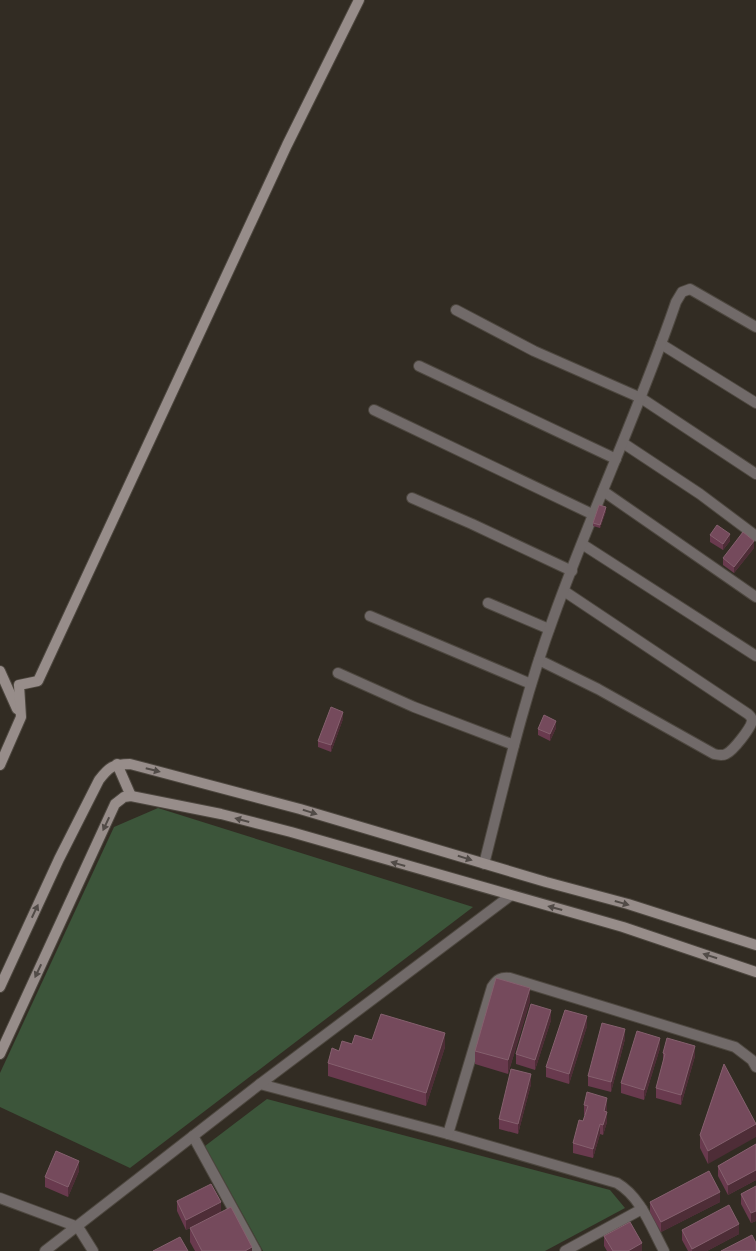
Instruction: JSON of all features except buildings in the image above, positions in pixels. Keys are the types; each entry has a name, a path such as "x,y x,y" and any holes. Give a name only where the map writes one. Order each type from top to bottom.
{"street":[{"path":"0,765 21,717 19,685 38,681 287,145 359,0"},
{"path":"484,864 514,745 549,629 641,398 676,302 686,289 695,291 756,327"},
{"path":"456,310 534,351 641,398 756,474"},
{"path":"661,344 756,403"},
{"path":"419,366 616,459"},
{"path":"374,410 594,515"},
{"path":"623,443 700,494 756,536"},
{"path":"603,491 756,597"},
{"path":"412,498 572,571"},
{"path":"582,544 756,656"},
{"path":"539,660 714,754 720,755 730,752 754,722 748,714 564,591"},
{"path":"488,603 549,629"},
{"path":"370,616 531,684"},
{"path":"0,671 21,717"},
{"path":"338,672 414,707 514,745"},
{"path":"117,764 131,796"},
{"path":"0,987 59,859 99,780 106,770 117,764 130,764 216,786 628,904 756,945"},
{"path":"0,1054 114,804 124,797 131,796 221,814 283,830 623,927 756,972"},
{"path":"45,1251 260,1084 510,896"},
{"path":"448,1134 492,987 499,978 510,978 735,1047 752,1060 756,1067"},
{"path":"260,1084 448,1134 617,1183 630,1192 642,1209 664,1251"},
{"path":"193,1136 256,1251"},
{"path":"0,1198 78,1227 93,1251"},
{"path":"565,1251 642,1209"}],"green space":[{"path":"158,808 473,907 130,1168 0,1107 0,1073 114,827"},
{"path":"267,1099 610,1190 625,1208 545,1251 263,1251 205,1146"}]}
